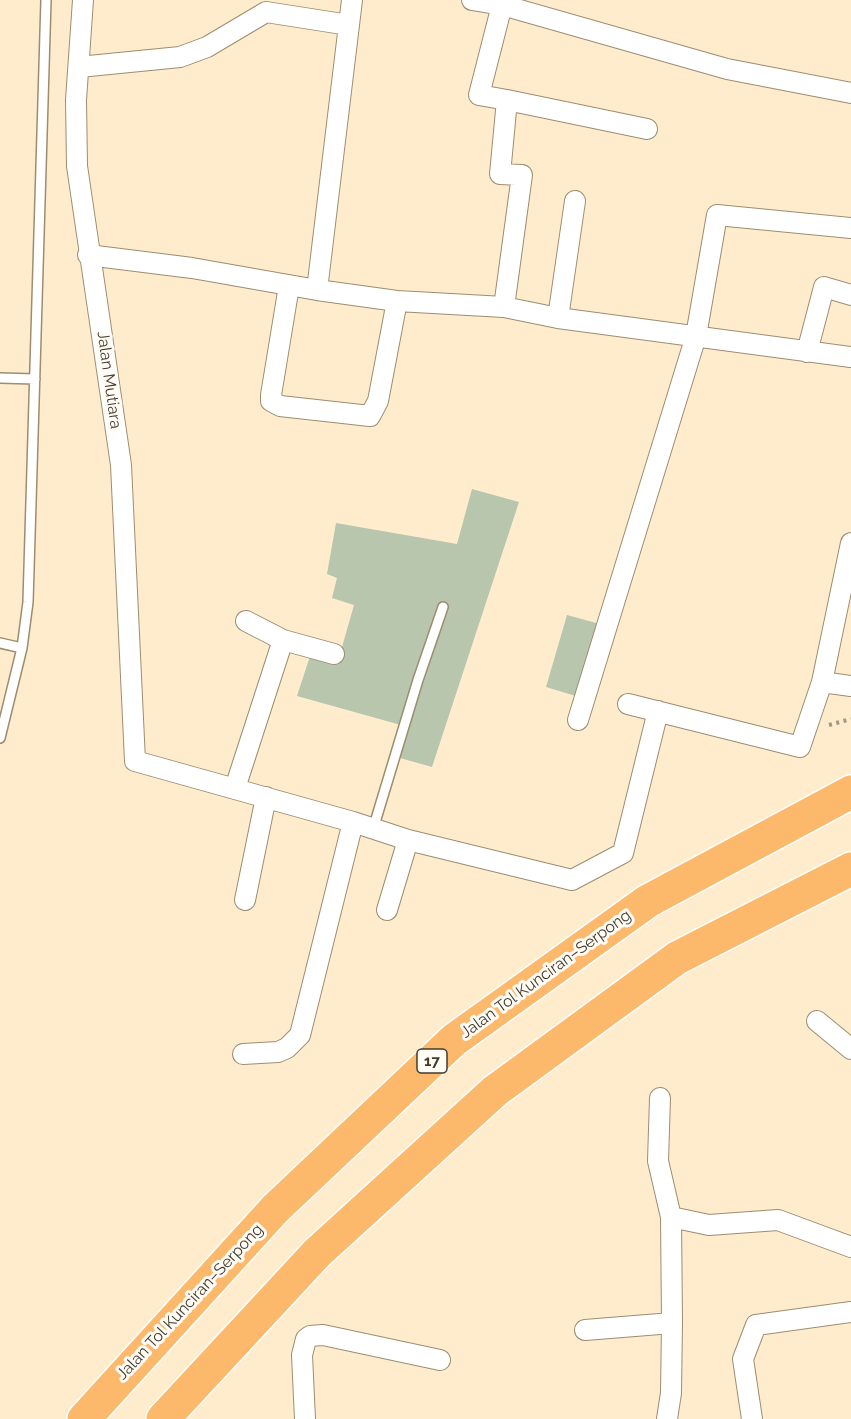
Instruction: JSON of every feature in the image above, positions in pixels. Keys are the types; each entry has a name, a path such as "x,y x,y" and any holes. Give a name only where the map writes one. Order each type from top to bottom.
{"highway":[{"name":"Jalan Tol Kunciran–Serpong","path":"84,1419 275,1209 454,1040 648,901 851,792"},
{"path":"163,1419 316,1253 495,1091 677,958 851,869"}],"street":[{"name":"Jalan Mutiara","path":"83,0 76,143 88,255 94,280 121,465 135,761 235,788"},
{"path":"317,290 352,0"},
{"path":"472,0 502,5 726,69 851,93"},
{"path":"502,5 479,96 647,129"},
{"path":"80,67 180,57 207,47 266,12 349,25"},
{"path":"504,307 522,176 500,174 507,100"},
{"path":"558,318 575,201"},
{"path":"578,720 696,336 717,215 851,228"},
{"path":"88,255 192,268 289,286 397,301 504,307 558,318 851,357"},
{"path":"289,286 271,395 271,401 280,406 370,416 378,401 397,301"},
{"path":"807,352 824,287 851,295"},
{"path":"628,704 800,747 822,682 850,554"},
{"path":"246,621 283,640 334,654"},
{"path":"283,640 235,788 408,840 572,880 623,853 658,711"},
{"path":"822,682 851,686"},
{"path":"244,900 266,797"},
{"path":"243,1054 279,1052 287,1048 300,1035 329,927 353,822"},
{"path":"387,910 408,840"},
{"path":"817,1021 851,1049"},
{"path":"660,1098 658,1161 671,1217 671,1393 667,1419"},
{"path":"671,1217 709,1225 778,1220 851,1247"},
{"path":"752,1419 743,1359 756,1325 851,1312"},
{"path":"585,1330 672,1323"},
{"path":"305,1419 302,1355 310,1336 323,1335 440,1360"}],"lane":[{"path":"0,738 22,648 28,602 46,0"},
{"path":"0,378 35,379"},
{"path":"373,829 417,680 442,607"},
{"path":"0,643 22,648"}],"path":[{"path":"822,727 851,719"}],"green space":[{"path":"472,489 519,502 432,767 400,758 408,727 297,696 312,650 338,661 354,605 332,598 337,578 327,574 336,523 457,544"},
{"path":"567,615 600,624 579,697 546,687"}]}
